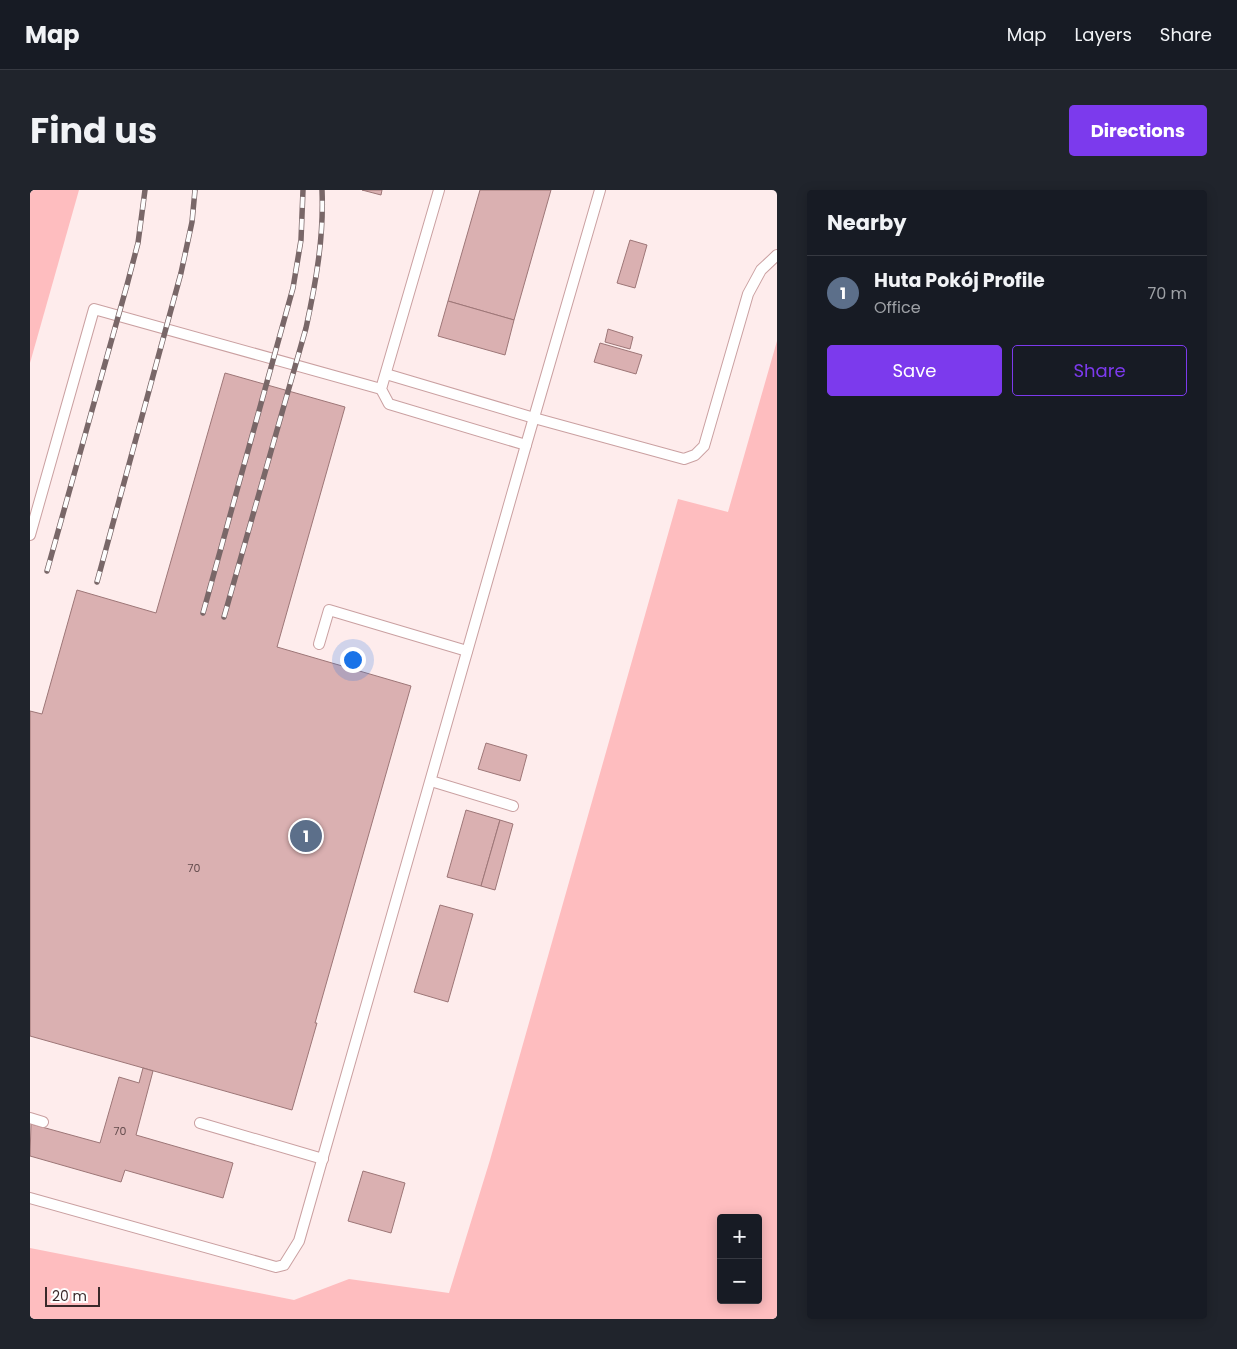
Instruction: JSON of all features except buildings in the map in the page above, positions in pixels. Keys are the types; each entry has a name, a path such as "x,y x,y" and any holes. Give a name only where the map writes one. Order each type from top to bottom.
{"lane":[{"path":"381,389 439,190"},
{"path":"30,1198 276,1267 284,1265 300,1241 600,190"},
{"path":"386,374 534,418 684,459 695,454 704,446 748,294 761,270 777,255"},
{"path":"30,535 94,309 381,389 389,404 526,445"},
{"path":"319,644 329,610 467,651"},
{"path":"430,781 513,806"},
{"path":"30,1118 43,1122"},
{"path":"200,1122 323,1159"}],"shaded area":[{"path":"30,190 79,190 30,363"},
{"path":"777,341 777,1319 30,1319 30,1248 294,1300 349,1279 449,1293 490,1160 678,499 728,512"}],"railway":[{"path":"47,571 138,243 145,190"},
{"path":"97,582 181,273 192,222 195,190"},
{"path":"203,613 293,288 301,240 303,190"},
{"path":"224,617 306,328 313,294 322,225 322,190"}],"place":[{"name":"Huta Pokój Profile","path":"306,836"}]}
